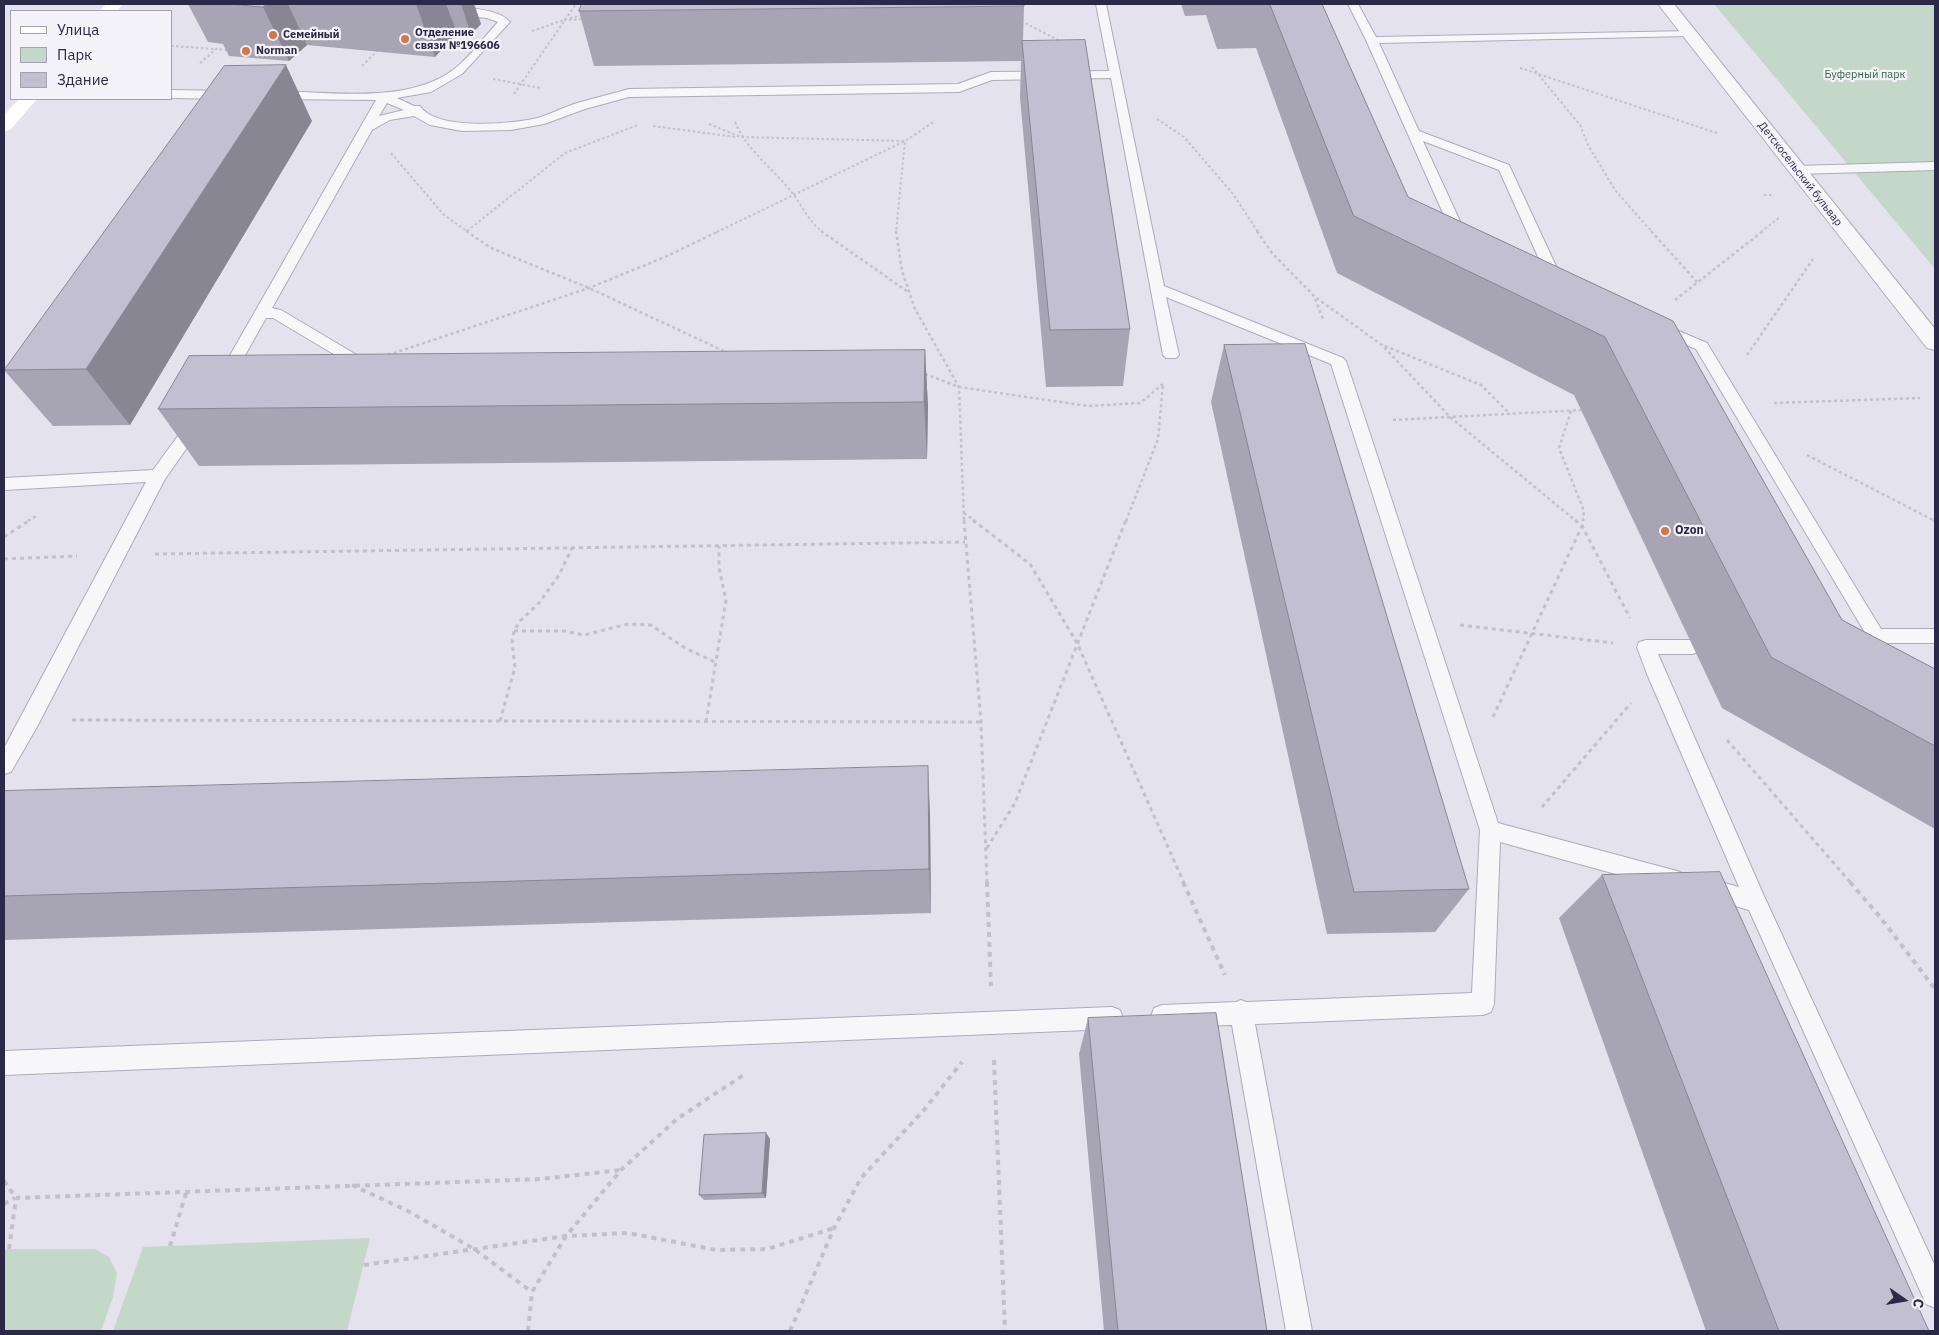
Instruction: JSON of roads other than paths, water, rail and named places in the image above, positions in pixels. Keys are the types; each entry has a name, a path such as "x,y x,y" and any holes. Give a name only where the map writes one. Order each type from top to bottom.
{"street":[{"name":"Детскосельский бульвар","path":"1666,4 1935,344"},
{"path":"4,126 27,100"}],"lane":[{"path":"1101,4 1171,355"},
{"path":"1353,4 1416,134 1459,235 1477,243"},
{"path":"417,112 416,100 427,89 458,72 504,22 500,18 489,15 443,11"},
{"path":"1372,40 1688,33"},
{"path":"384,97 434,122 462,127 492,127 540,121 581,106 628,93 959,88 990,76 1118,84"},
{"path":"258,95 384,97 427,89"},
{"path":"172,94 239,95"},
{"path":"218,389 384,97"},
{"path":"368,127 387,118 417,112"},
{"path":"1416,134 1504,168 1555,279"},
{"path":"1797,170 1935,166"},
{"path":"1537,271 1572,287"},
{"path":"4,1063 992,1024 1241,1012 1483,1004 1490,830 1338,361 1157,288"},
{"path":"262,313 276,314 355,360 346,368 371,368"},
{"path":"1648,323 1702,346 1876,636"},
{"path":"231,367 251,367"},
{"path":"4,766 119,555 158,476 204,411"},
{"path":"4,484 158,476"},
{"path":"1857,639 1876,636 1935,636"},
{"path":"1692,647 1646,647 1656,674 1756,902 1935,1295"},
{"path":"1490,830 1756,902"},
{"path":"1241,1012 1299,1331"}],"place":[{"name":"Семейный","path":"273,35"},
{"name":"Отделение связи №196606","path":"405,39"},
{"name":"Norman","path":"246,51"},
{"name":"Ozon","path":"1665,531"}],"park label":[{"name":"Буферный парк","path":"1865,75"}]}
